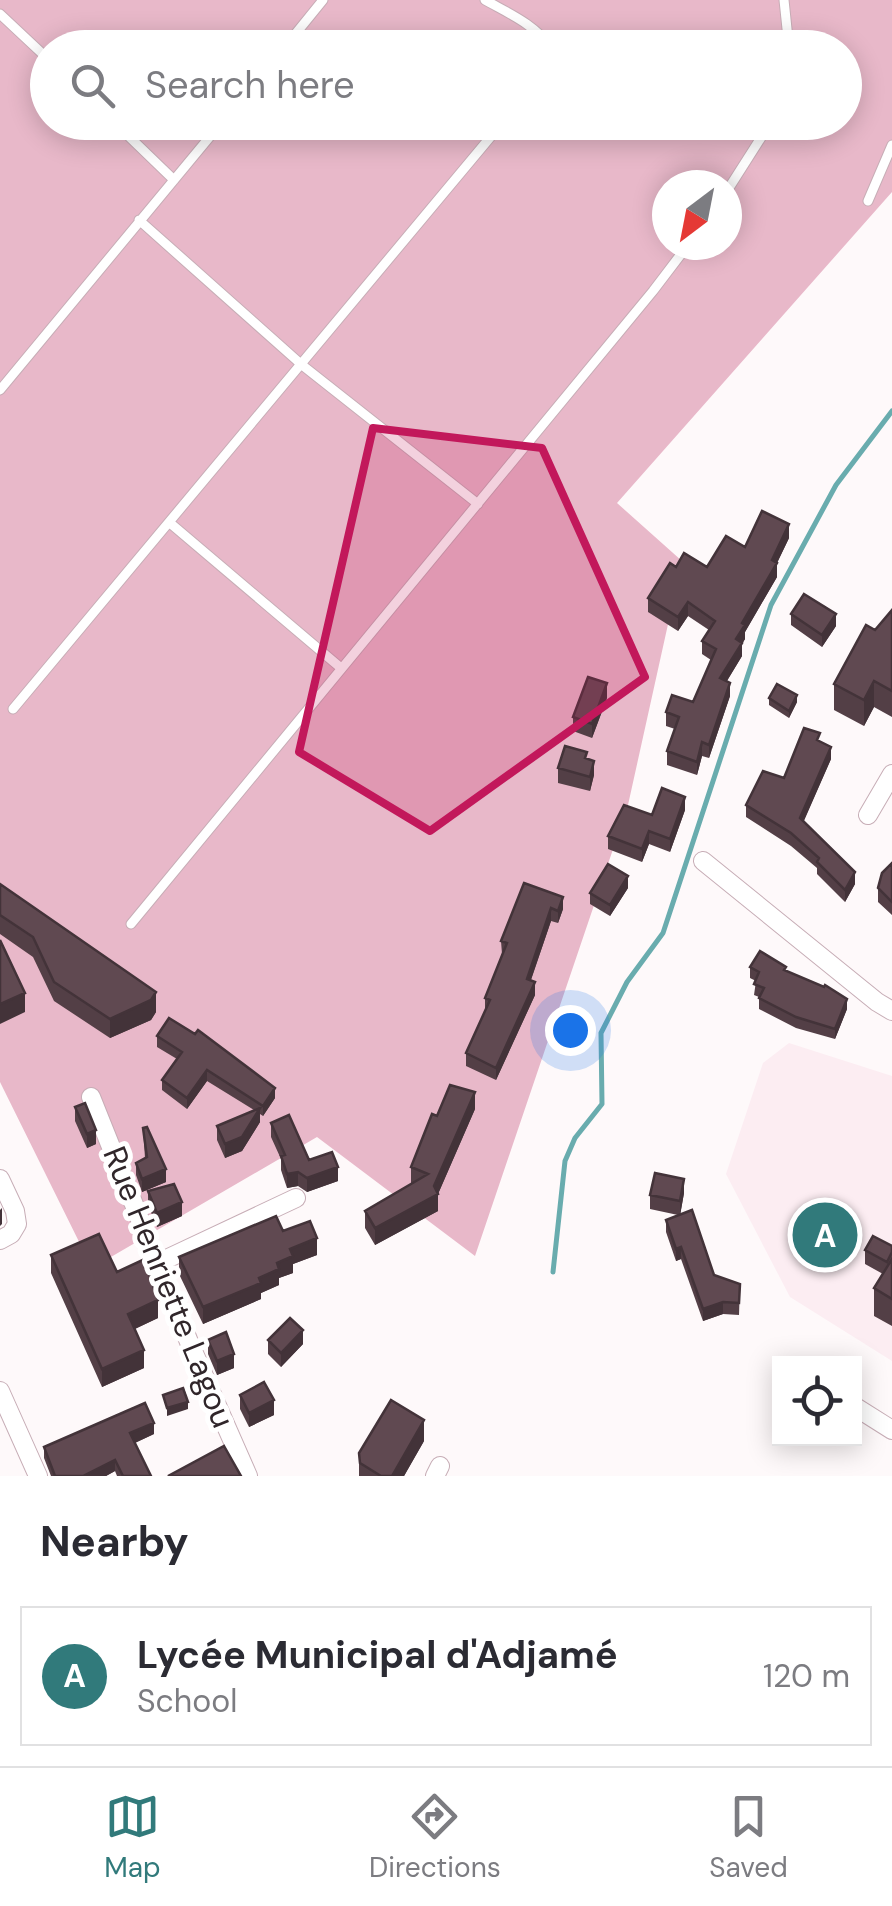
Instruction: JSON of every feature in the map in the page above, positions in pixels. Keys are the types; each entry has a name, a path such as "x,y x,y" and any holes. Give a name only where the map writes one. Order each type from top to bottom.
{"street":[{"path":"868,815 892,774"},
{"path":"702,860 892,1011"},
{"name":"Rue Henriette Lagou","path":"91,1097 248,1476"},
{"path":"0,1179 17,1224 11,1234 0,1240"},
{"path":"158,1262 296,1198"},
{"path":"3,1403 38,1476"},
{"path":"862,1411 892,1430"}],"lane":[{"path":"299,30 323,0"},
{"path":"485,0 535,30"},
{"path":"784,0 787,30"},
{"path":"0,14 30,42"},
{"path":"133,140 174,180"},
{"path":"0,390 207,140"},
{"path":"13,708 488,140"},
{"path":"741,170 760,140"},
{"path":"868,201 892,145"},
{"path":"139,220 302,365 478,504"},
{"path":"131,924 676,260"},
{"path":"170,523 341,668"}],"highlighted area":[{"path":"373,428 542,448 645,677 430,831 299,752"}],"shaded area":[{"path":"0,0 892,0 892,192 617,503 682,561 628,805 475,1256 317,1137 92,1268 0,1082"},
{"path":"789,1043 892,1076 892,1361 790,1297 726,1174 763,1063"}],"building":[{"path":"762,511 789,524 772,560 777,563 742,623 745,625 736,639 742,643 720,678 730,683 709,745 702,742 697,762 667,751 679,717 666,712 672,695 693,702 716,649 702,641 715,621 688,602 678,617 648,598 670,563 676,567 684,553 707,567 726,536 745,547"},
{"path":"804,594 836,614 822,635 791,614"},
{"path":"892,610 892,691 874,681 864,700 834,684 866,625 875,630"},
{"path":"588,677 607,683 592,724 573,717"},
{"path":"777,684 797,695 789,711 769,698"},
{"path":"804,728 820,733 817,740 831,747 800,818 855,872 845,890 817,862 819,858 791,833 746,805 763,771 784,778"},
{"path":"565,746 587,752 585,758 594,761 590,777 558,768"},
{"path":"662,788 685,797 670,839 649,831 642,849 608,836 624,805 652,815"},
{"path":"892,863 892,902 878,888 882,873"},
{"path":"608,864 628,876 610,905 590,893"},
{"path":"524,883 563,897 558,911 551,908 527,979 535,982 496,1068 466,1053 490,1000 485,998 507,943 501,941"},
{"path":"0,884 156,992 151,1000 110,1019 54,982 33,937 0,915"},
{"path":"0,940 25,993 0,1004"},
{"path":"760,951 786,967 784,970 825,985 847,999 835,1029 796,1017 759,998 764,988 754,984 759,972 750,967"},
{"path":"169,1018 195,1034 198,1030 275,1088 263,1106 207,1070 187,1098 162,1080 182,1052 157,1036"},
{"path":"450,1085 475,1092 434,1186 438,1194 375,1228 365,1211 428,1174 411,1167 432,1114 437,1116"},
{"path":"85,1103 96,1130 87,1134 75,1107"},
{"path":"260,1108 242,1137 225,1144 217,1126"},
{"path":"289,1115 309,1160 332,1152 338,1167 307,1178 298,1172 287,1174 281,1156 285,1155 271,1123"},
{"path":"147,1127 166,1169 142,1179 136,1163 147,1157 143,1128"},
{"path":"655,1173 684,1179 680,1201 650,1195"},
{"path":"174,1184 182,1202 157,1213 148,1191"},
{"path":"692,1210 714,1275 740,1284 739,1303 723,1302 703,1309 681,1247 676,1249 666,1220"},
{"path":"276,1216 283,1231 310,1221 317,1238 290,1249 293,1256 277,1263 279,1269 259,1278 261,1283 203,1307 179,1257"},
{"path":"99,1234 117,1272 147,1258 158,1300 128,1314 144,1350 102,1369 51,1255"},
{"path":"873,1236 892,1246 887,1262 865,1250"},
{"path":"892,1259 892,1299 874,1288"},
{"path":"290,1318 303,1330 281,1353 268,1340"},
{"path":"226,1332 234,1354 217,1361 208,1340"},
{"path":"264,1382 274,1400 249,1413 240,1395"},
{"path":"183,1388 188,1402 167,1408 163,1395"},
{"path":"391,1400 424,1420 392,1476 381,1476 360,1463 359,1453"},
{"path":"145,1403 154,1423 130,1433 151,1476 123,1476 115,1460 83,1476 55,1476 44,1447"},
{"path":"224,1446 241,1476 168,1476"}],"waterway":[{"path":"553,1272 565,1161 575,1138 602,1104 601,1033 627,982 663,933 771,605 836,485 892,411"}],"place":[{"name":"Lycée Municipal d'Adjamé","path":"825,1235"}]}
